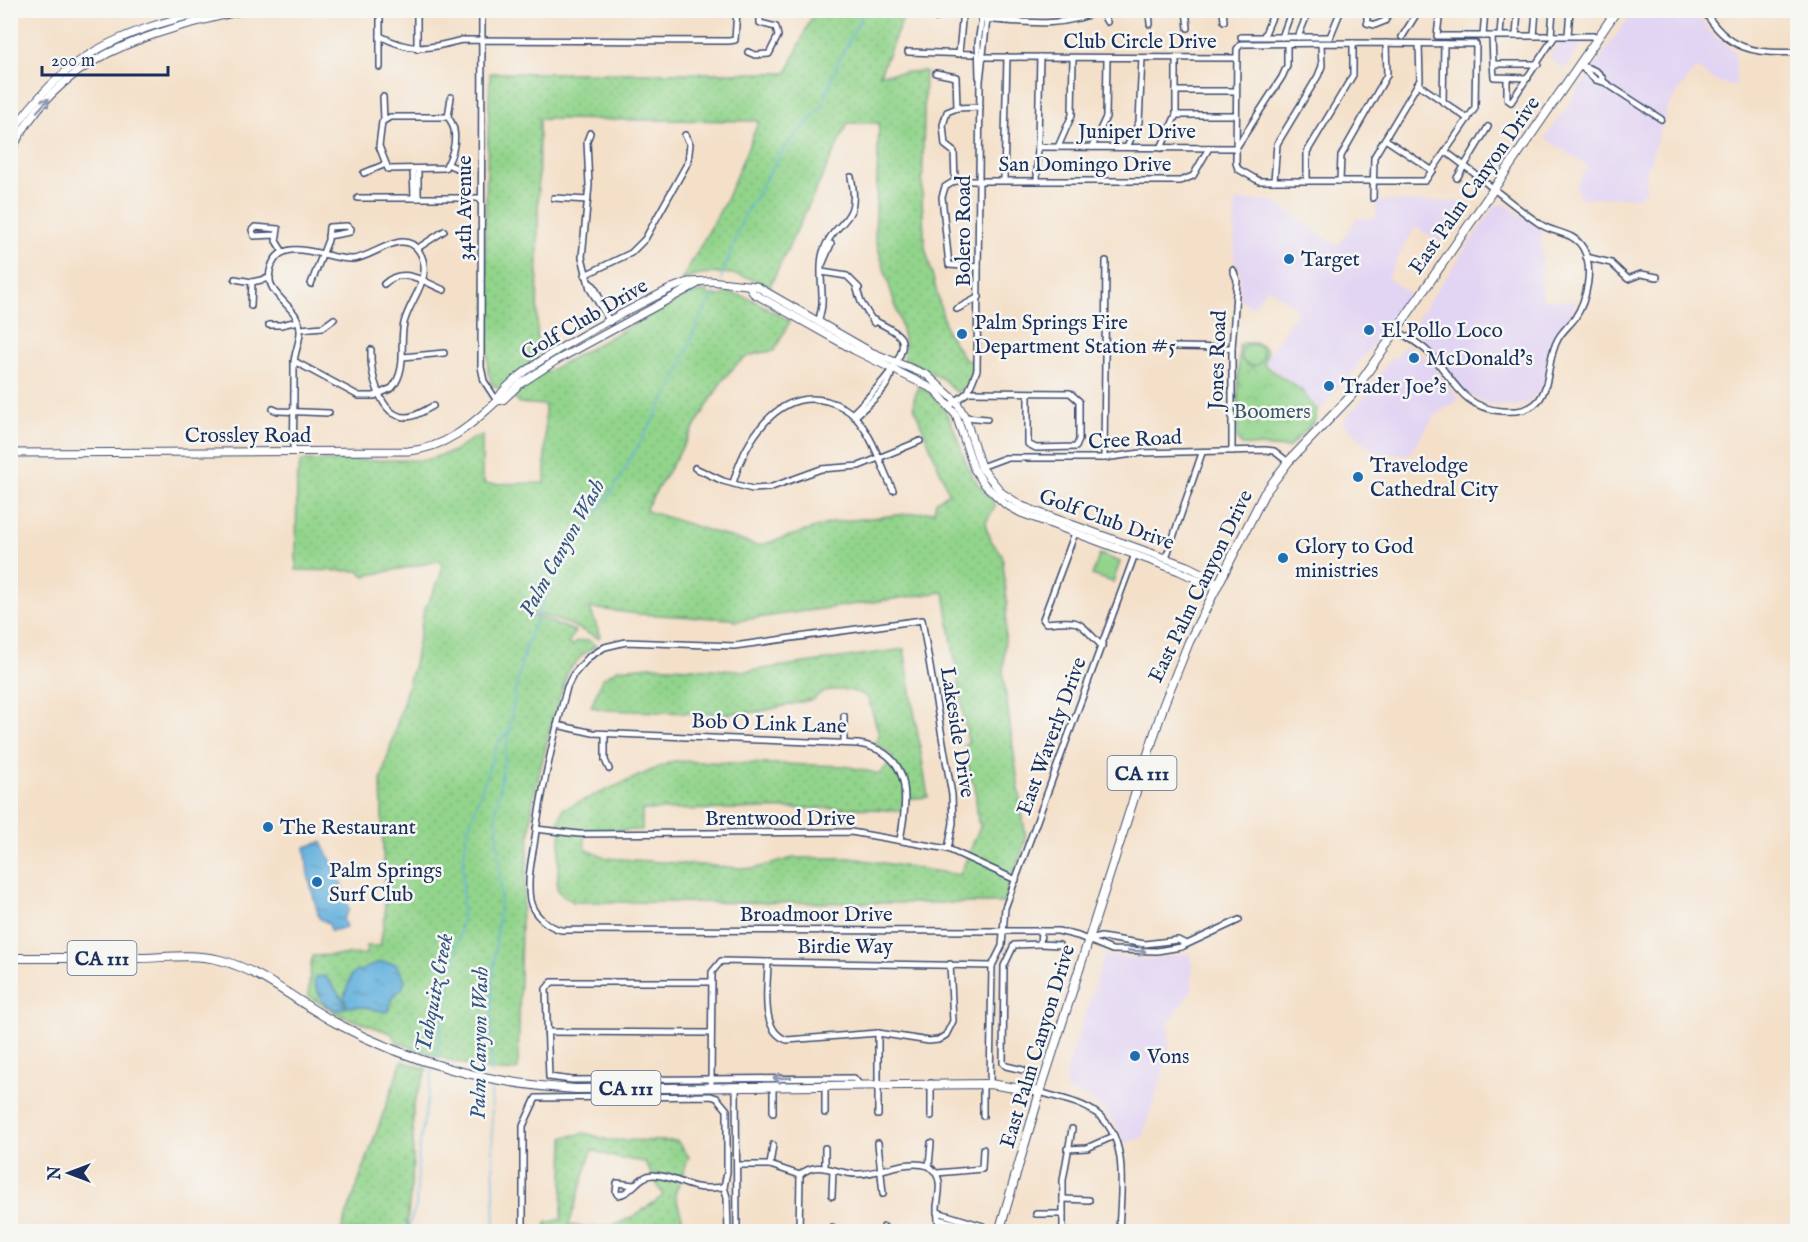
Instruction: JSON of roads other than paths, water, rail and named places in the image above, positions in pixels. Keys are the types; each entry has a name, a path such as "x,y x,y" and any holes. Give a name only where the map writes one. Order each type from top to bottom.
{"main road":[{"name":"East Palm Canyon Drive","path":"999,1232 1040,1092 1164,705 1189,642 1238,543 1264,494 1288,462 1350,396 1617,10"},
{"name":"CA 111","path":"10,958 187,956 221,960 257,975 334,1022 403,1055 474,1076 517,1084 576,1089 711,1084 773,1086 931,1083 987,1084 1040,1092"}],"street":[{"path":"10,135 49,86 75,64 107,42 160,22 210,10"},
{"path":"10,153 33,116 54,92 80,70 111,50 162,30 246,10"},
{"path":"380,10 380,66"},
{"path":"417,10 417,49"},
{"name":"34th Avenue","path":"482,10 481,367 484,381 497,401"},
{"path":"380,36 400,47 417,49 433,48 462,40 735,40 737,10"},
{"path":"748,52 755,55 769,54 778,36 776,27 760,23 760,10"},
{"path":"936,10 936,18"},
{"path":"959,54 963,10"},
{"path":"982,10 983,20"},
{"path":"983,20 988,10"},
{"path":"1005,21 1008,10"},
{"path":"1149,10 1150,24"},
{"path":"1186,10 1188,28"},
{"path":"1223,10 1224,21"},
{"path":"1264,36 1275,10"},
{"path":"1282,37 1292,10"},
{"path":"1298,37 1309,10"},
{"path":"1242,37 1330,37 1341,10"},
{"path":"1367,10 1367,23 1376,25 1385,21 1390,10"},
{"path":"1430,10 1439,12 1437,36 1599,36"},
{"path":"1483,36 1485,10"},
{"path":"1500,35 1502,10"},
{"path":"1516,36 1518,10"},
{"path":"1534,36 1536,10"},
{"path":"1507,78 1507,99 1511,102 1538,64 1553,36 1553,10"},
{"path":"1568,35 1570,10"},
{"path":"1704,10 1715,29 1727,40 1740,46 1762,52 1797,52"},
{"path":"983,20 1071,22 1100,11 1107,22"},
{"path":"1402,37 1417,11"},
{"name":"Bolero Road","path":"968,392 977,370 980,71 983,20"},
{"path":"1492,36 1494,77 1528,78"},
{"path":"1307,181 1307,152 1353,75 1353,43"},
{"path":"1340,182 1341,156 1387,75 1386,43"},
{"path":"1235,58 1241,44 1476,44 1476,108 1433,171 1385,139"},
{"path":"1236,148 1282,77 1287,66 1287,44"},
{"path":"1274,181 1277,144 1318,76 1322,66 1321,44"},
{"path":"1374,198 1372,182 1374,157 1418,84 1419,44"},
{"path":"1443,102 1444,44"},
{"path":"908,52 973,54"},
{"name":"Club Circle Drive","path":"987,57 1235,58 1236,163 1239,169 1259,181 1425,181 1433,171"},
{"path":"1004,180 1006,57"},
{"path":"1036,181 1040,57"},
{"path":"1058,147 1072,115 1073,58"},
{"path":"1092,147 1106,117 1107,58"},
{"path":"1127,147 1141,112 1142,58"},
{"path":"1161,148 1176,115 1176,58"},
{"path":"1492,64 1538,64"},
{"path":"1579,65 1590,68 1601,75 1604,82 1660,119"},
{"path":"936,73 956,76 957,108"},
{"path":"1418,84 1468,119"},
{"path":"1176,91 1236,91"},
{"path":"383,96 384,119 379,146 386,164 392,170 442,169 447,164 455,143 451,121 448,117 451,97"},
{"path":"978,267 949,265 942,197 945,187 955,181 954,152 945,145 943,125 947,112 957,108 980,107"},
{"path":"1176,115 1236,115"},
{"path":"384,119 448,117"},
{"path":"1457,178 1488,127"},
{"path":"590,133 587,141 588,200 582,248 585,275 596,299 612,324"},
{"path":"585,275 631,253 645,239 688,162 690,144 685,135"},
{"name":"Juniper Drive","path":"1038,147 1236,148"},
{"name":"San Domingo Drive","path":"955,181 1188,180 1193,176 1209,148"},
{"path":"1396,330 1431,355 1459,393 1479,405 1502,411 1514,411 1537,402 1545,391 1550,379 1552,355 1558,339 1576,317 1587,285 1586,257 1575,239 1567,233 1541,225 1495,187 1446,152"},
{"path":"364,172 386,164"},
{"path":"447,164 468,173"},
{"path":"416,169 416,198"},
{"path":"819,322 826,307 822,287 824,249 851,214 854,194 851,177"},
{"path":"358,198 481,198"},
{"path":"554,198 588,200"},
{"path":"418,249 444,231"},
{"path":"275,235 283,252"},
{"path":"311,284 328,236"},
{"path":"293,451 294,361 300,329 289,305 275,293 270,278 273,264 283,252 305,249 322,256 358,259 398,242 412,244 418,249 425,262 423,282 404,321 403,357 398,381 381,394 359,396 294,361"},
{"path":"1586,257 1611,263 1628,279 1641,274 1657,277"},
{"path":"1104,458 1106,261"},
{"path":"822,269 849,278 856,286 873,320 892,330 901,338 902,348 884,389 853,415"},
{"name":"Jones Road","path":"1232,451 1232,348 1237,280 1233,270"},
{"path":"384,284 392,277 402,274 444,290"},
{"path":"235,279 252,282 270,278"},
{"name":"Golf Club Drive","path":"477,420 497,401 503,400 530,377 612,324 697,284 710,281 756,286 926,383 953,403 965,417 981,467 994,485 1022,506 1166,558 1209,577 1217,585"},
{"path":"252,282 252,306"},
{"name":"Golf Club Drive","path":"750,287 753,293 813,328 894,365"},
{"path":"957,309 979,297"},
{"path":"300,329 323,327 334,319"},
{"path":"269,325 298,321"},
{"path":"1177,347 1232,348"},
{"path":"371,350 370,364 389,410 403,417 418,414 433,406"},
{"path":"403,357 444,354"},
{"path":"953,403 968,392 1070,393 1076,396 1079,411 1079,440 1076,447 1036,448 1028,444 1028,393"},
{"path":"733,483 745,449 753,436 782,408 793,402 820,399 853,415 869,436 893,490"},
{"name":"Golf Club Drive","path":"953,403 974,469 995,496 1021,513 1135,554 1205,584 1217,585"},
{"path":"273,408 278,411 329,413"},
{"path":"965,417 987,419"},
{"name":"Crossley Road","path":"10,453 420,450 452,439 477,420"},
{"path":"695,468 712,478 752,489 769,489 809,472 859,466 920,441"},
{"name":"Cree Road","path":"981,467 1005,458 1104,458 1141,453 1232,451 1274,451 1288,462"},
{"path":"1166,558 1202,453"},
{"path":"1075,532 1043,619 1046,623 1068,621 1082,625 1102,646"},
{"name":"East Waverly Drive","path":"992,966 1002,946 1005,908 1135,554"},
{"name":"Lakeside Drive","path":"557,725 573,675 589,657 605,647 626,642 734,646 922,620 952,795 953,823 948,849"},
{"path":"844,716 844,743"},
{"path":"536,830 557,725"},
{"name":"Bob O Link Lane","path":"557,725 577,731 605,734 844,743 874,747 895,763 903,779 906,797 900,840"},
{"path":"605,734 605,760 609,770"},
{"name":"Broadmoor Drive","path":"536,830 530,902 536,914 543,921 561,930 1041,931 1065,932 1089,940"},
{"name":"Brentwood Drive","path":"536,830 579,834 851,832 948,849 1016,880"},
{"path":"1089,940 1101,948 1146,952 1172,949 1239,920"},
{"path":"1040,944 1041,931"},
{"path":"1089,940 1101,937 1131,943 1162,943 1178,940 1184,943"},
{"path":"1023,1070 1004,1065 1004,966 1016,944 1059,945"},
{"name":"Birdie Way","path":"712,982 715,966 721,961 992,966"},
{"path":"768,962 769,1020 774,1032 787,1040 878,1033 929,1041 946,1035 953,1021 950,964"},
{"path":"983,1116 991,1047 992,966"},
{"path":"711,1084 712,982 552,982 548,985 549,1077 572,1080 711,1084 854,1078 859,1084"},
{"path":"992,1003 1003,1003"},
{"path":"547,1032 711,1033"},
{"path":"878,1033 878,1115"},
{"path":"991,1047 1003,1048"},
{"path":"931,1083 931,1116"},
{"path":"825,1084 825,1113"},
{"path":"736,1086 737,1232"},
{"path":"773,1086 773,1113"},
{"path":"1040,1092 1090,1110 1105,1120 1120,1155 1119,1232"},
{"path":"523,1232 523,1126 538,1096 717,1098 727,1110 728,1172 724,1187 728,1197 728,1232"},
{"path":"1063,1232 1067,1149 1072,1129"},
{"path":"1067,1149 1087,1148 1113,1136"},
{"path":"878,1143 883,1194"},
{"path":"929,1166 931,1143"},
{"path":"770,1165 773,1145"},
{"path":"825,1148 825,1168"},
{"path":"937,1173 982,1169 983,1149"},
{"path":"799,1232 800,1175 807,1169 825,1168 858,1174 898,1164 929,1166 937,1173 940,1184 938,1215 940,1232"},
{"path":"737,1165 770,1165 800,1175"},
{"path":"832,1196 833,1170"},
{"path":"634,1185 648,1175 656,1174 704,1189 724,1187"},
{"path":"1064,1199 1089,1200"},
{"path":"1036,1214 1063,1214"},
{"path":"938,1215 986,1231"}],"water":[{"path":"322,842 340,880 349,910 343,919 346,927 331,931 329,924 319,918 308,874 305,847"},
{"path":"380,962 396,964 405,979 402,989 392,997 389,1010 385,1012 362,1007 348,1007 344,997 352,974"},
{"path":"325,976 342,998 346,1008 336,1010 322,1001 314,982 316,977"}],"waterway":[{"name":"Palm Canyon Wash","path":"721,279 743,218 781,153 822,106 838,62 865,10"},
{"name":"Palm Canyon Wash","path":"491,1075 492,983 501,892 496,810 517,682 526,646 543,601 583,533 614,488 675,381 695,329 719,284"},
{"name":"Tahquitz Creek","path":"435,1061 462,920 463,866 467,832 498,742 510,730"},
{"name":"Tahquitz Creek","path":"406,1232 416,1207 419,1149 433,1068"},
{"name":"Palm Canyon Wash","path":"491,1083 495,1232"}],"place":[{"name":"Target","path":"1289,259"},
{"name":"El Pollo Loco","path":"1369,330"},
{"name":"Palm Springs Fire Department Station #5","path":"962,334"},
{"name":"McDonald's","path":"1414,358"},
{"name":"Trader Joe's","path":"1329,386"},
{"name":"Travelodge Cathedral City","path":"1358,477"},
{"name":"Glory to God ministries","path":"1283,558"},
{"name":"The Restaurant","path":"268,827"},
{"name":"Palm Springs Surf Club","path":"317,882"},
{"name":"Vons","path":"1135,1056"}],"park label":[{"name":"Boomers","path":"1272,411"}]}
